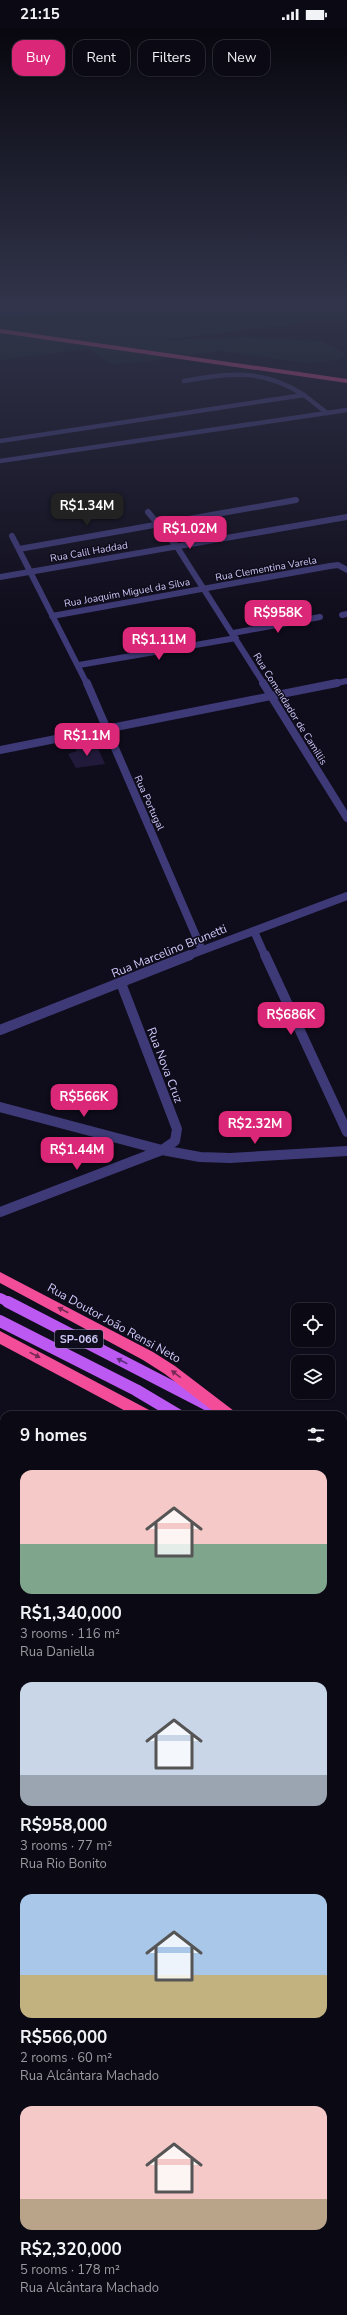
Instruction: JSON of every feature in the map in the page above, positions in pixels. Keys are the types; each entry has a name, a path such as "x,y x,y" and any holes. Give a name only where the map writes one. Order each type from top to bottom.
{"highway":[{"name":"Rua Doutor João Rensi Neto","path":"0,1277 148,1356 170,1370 223,1411"},
{"path":"0,1337 139,1411"}],"main road":[{"name":"SP-066","path":"0,1298 220,1411"},
{"name":"SP-066","path":"0,1321 136,1390 171,1411"}],"street":[{"path":"0,441 193,412"},
{"path":"0,461 335,412"},
{"path":"19,549 158,523 296,500"},
{"name":"Rua Comendador de Camillis","path":"148,512 177,546 205,589 234,635 269,696 347,818"},
{"name":"Rua Calil Haddad","path":"0,577 347,517"},
{"name":"Rua Portugal","path":"12,536 52,616 79,665 202,950"},
{"name":"Rua Clementina Varela","path":"205,589 330,566 338,565 347,570"},
{"name":"Rua Joaquim Miguel da Silva","path":"52,616 205,589"},
{"path":"79,665 320,617"},
{"path":"0,750 347,681"},
{"name":"Rua Marcelino Brunetti","path":"0,1030 202,950 347,896"},
{"path":"254,931 347,1132"},
{"name":"Rua Nova Cruz","path":"121,983 177,1129 175,1141 162,1150"},
{"path":"0,1107 162,1150 200,1157 230,1158 347,1151"},
{"path":"0,1212 162,1150"}],"building":[{"path":"96,744 105,764 76,768 68,754 77,751 75,748"}]}
